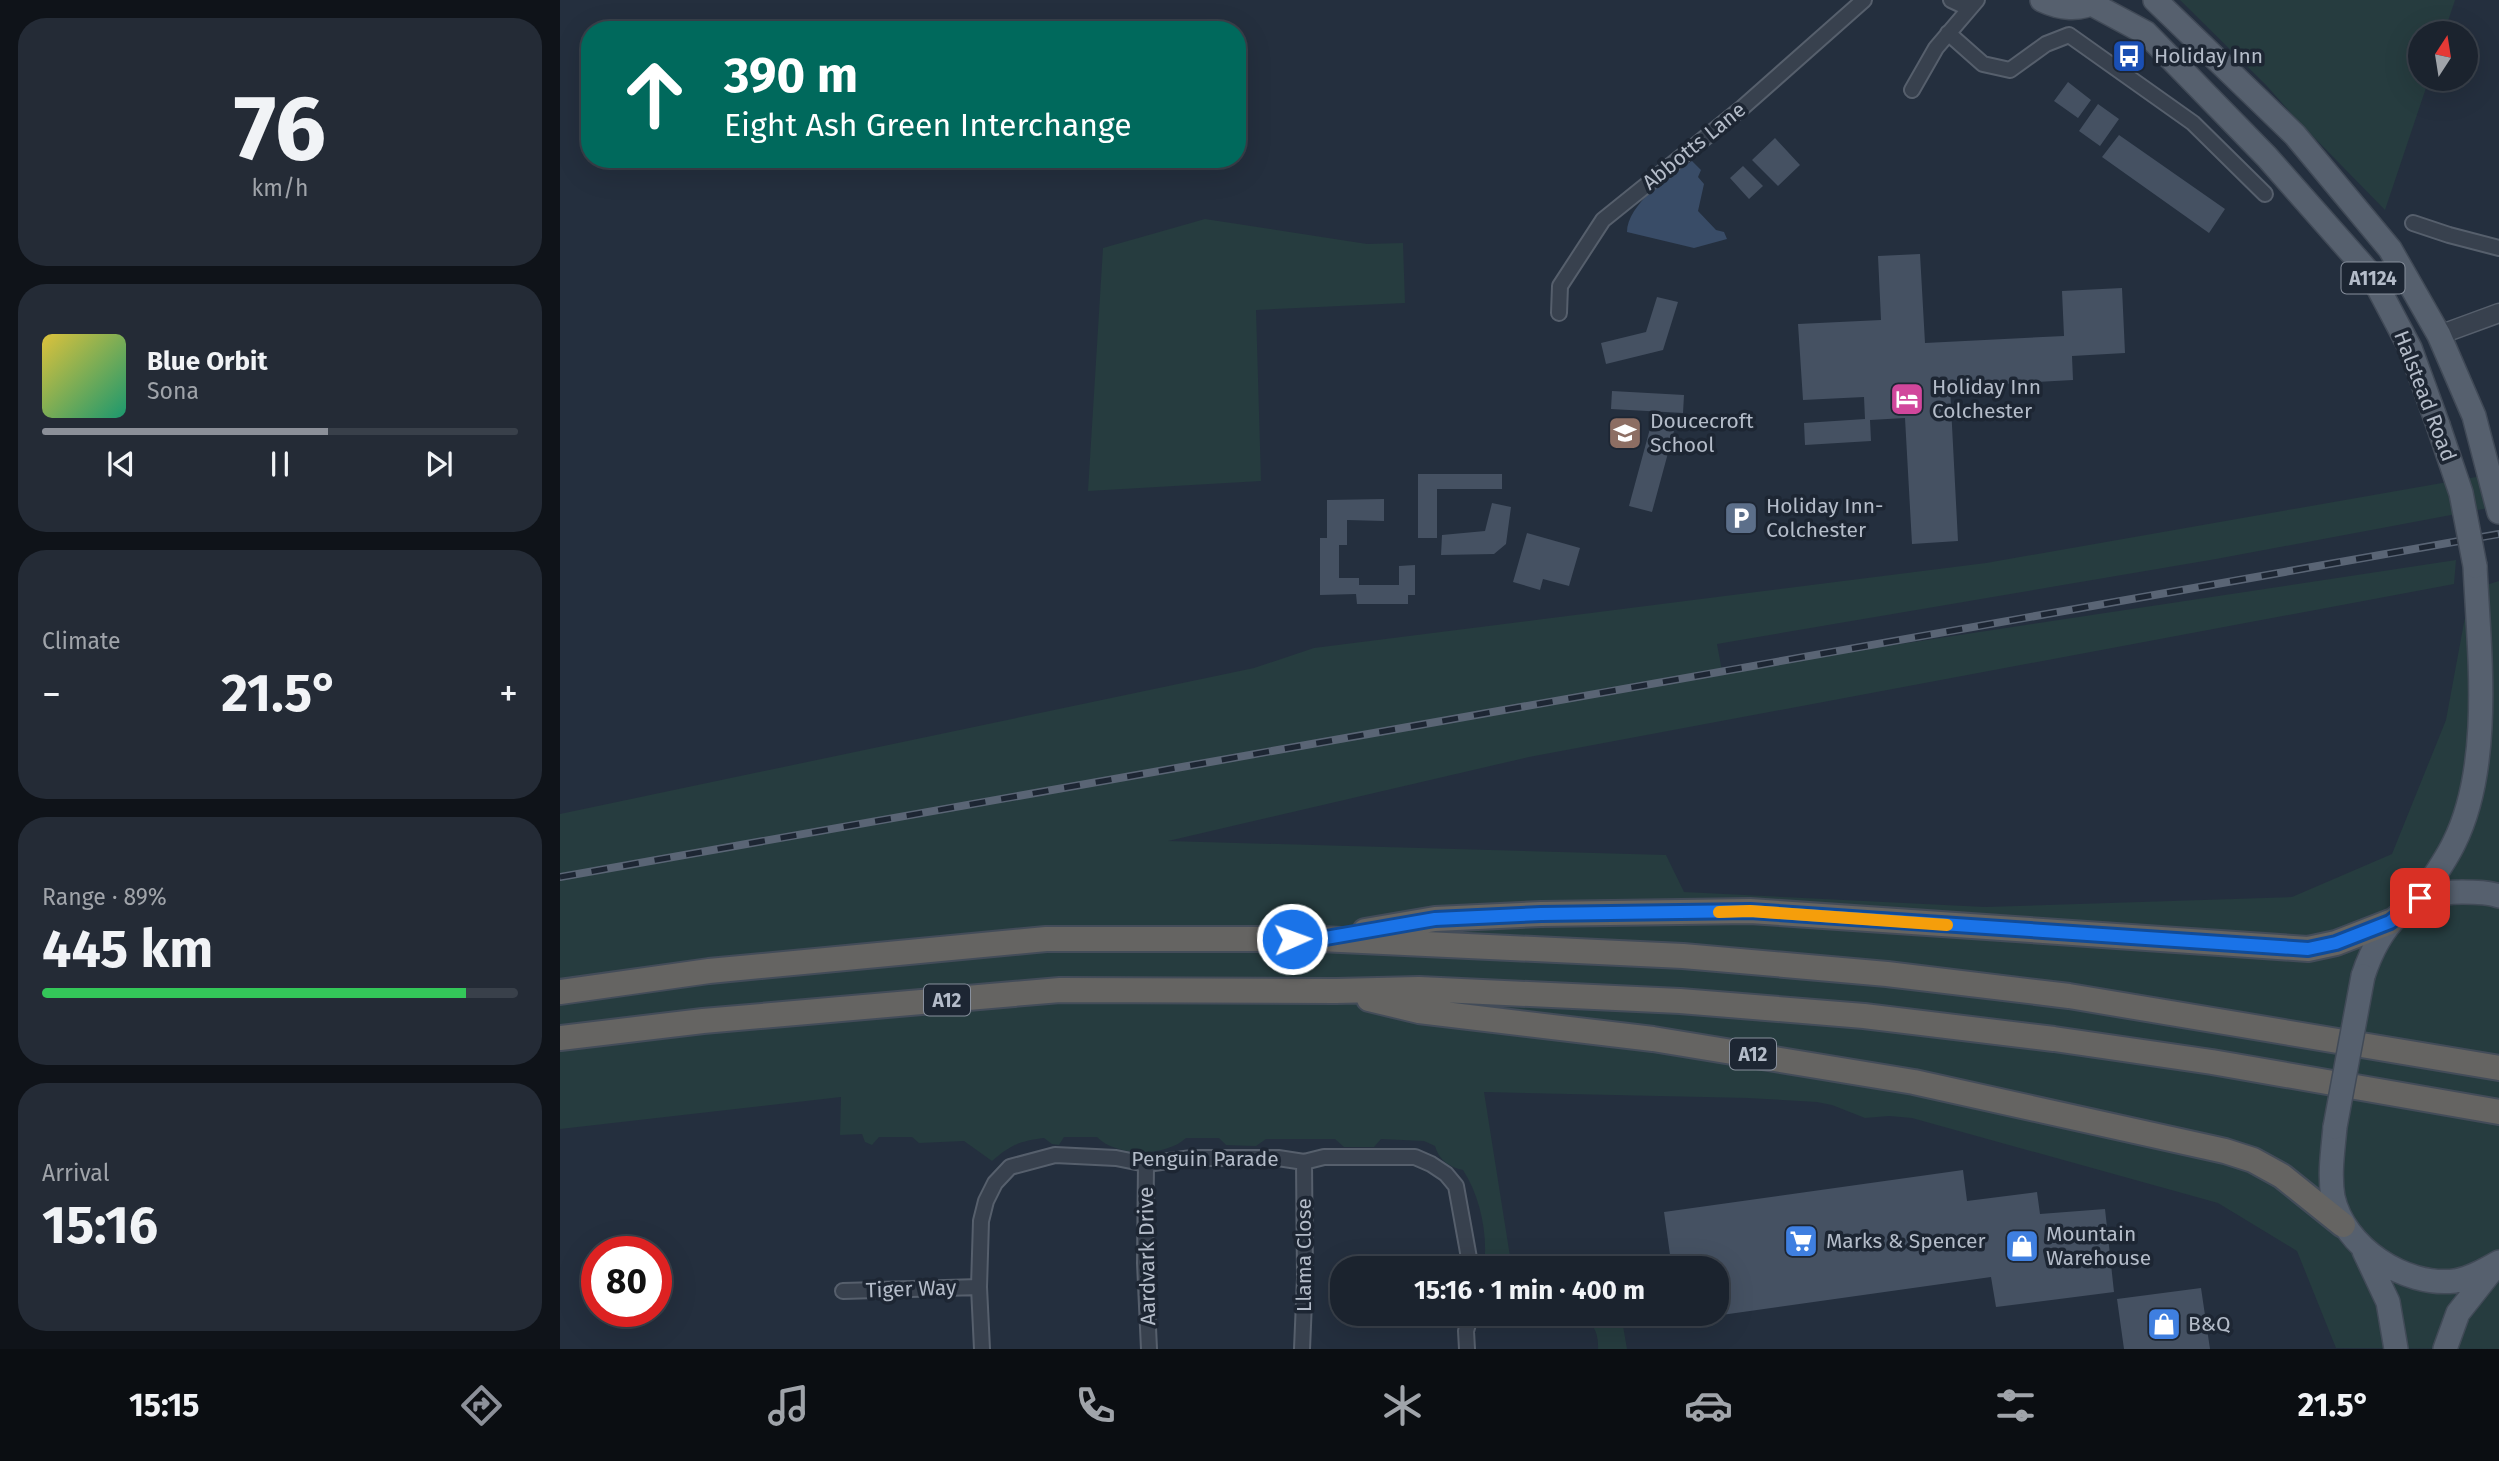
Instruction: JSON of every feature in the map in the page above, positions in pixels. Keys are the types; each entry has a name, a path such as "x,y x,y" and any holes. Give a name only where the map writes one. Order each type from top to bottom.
{"highway":[{"path":"1320,939 1435,919 1541,914 1750,911 2308,949 2336,943 2390,922"},
{"path":"560,992 709,971 1046,939 1320,939 1683,956 1887,974 2069,996 2499,1068"},
{"name":"A12","path":"560,1038 703,1021 1060,990 1446,990 1680,1001 1864,1016 2212,1062 2499,1112"},
{"name":"A12","path":"1336,991 1419,1011 1653,1038 1913,1082 2225,1151 2253,1160 2282,1176 2343,1225"}],"main road":[{"path":"2042,0 2055,6 2074,8 2094,2"},
{"name":"Halstead Road","path":"2155,0 2304,146 2390,249 2439,335 2474,416 2499,512"},
{"name":"Halstead Road","path":"2094,2 2146,33 2267,157 2372,276 2410,348 2461,493 2475,566 2482,693 2473,790 2455,842 2420,898"},
{"path":"2396,1349 2388,1302 2364,1251 2343,1225 2333,1196 2335,1127 2363,976 2371,952 2390,922 2420,898 2443,892 2499,896"},
{"path":"2364,1251 2396,1271 2430,1279 2454,1281 2477,1275 2499,1263"},
{"path":"2445,1349 2458,1313 2499,1263"}],"street":[{"name":"Abbotts Lane","path":"1559,313 1560,286 1603,220 1742,108 1864,0"},
{"path":"1912,90 1925,65 1972,4 1951,0"},
{"path":"1948,33 1983,64 2010,70 2046,44 2069,35 2193,123 2265,194"},
{"path":"2413,223 2499,248"},
{"name":"Halstead Road","path":"2439,335 2499,313"},
{"name":"Penguin Parade","path":"982,1349 979,1287 981,1221 986,1201 995,1183 1010,1167 1055,1155 1116,1158 1146,1164 1192,1158 1278,1158 1304,1162 1324,1157 1415,1157 1446,1174 1456,1186 1469,1256"},
{"name":"Llama Close","path":"1303,1349 1304,1162"},
{"name":"Aardvark Drive","path":"1146,1164 1145,1263 1149,1349"},
{"name":"Tiger Way","path":"843,1291 979,1287"},
{"path":"1467,1326 1467,1349"}],"green space":[{"path":"2180,0 2455,0 2448,21 2408,21 2408,91 2425,91 2385,210 2266,85"},
{"path":"1205,219 1367,244 1403,243 1405,303 1256,310 1261,481 1088,491 1103,248"},
{"path":"2499,473 2499,506 2216,559 1717,644 1722,671 2456,560 2454,584 1529,757 1168,841 1666,855 1684,892 1985,907 2292,897 2392,854 2446,720 2470,590 2499,581 2499,1349 2336,1348 2297,1251 2218,1203 1912,1118 1865,1118 1817,1102 1484,1092 1510,1256 1484,1256 1484,1231 1473,1189 1463,1170 1445,1162 1435,1146 1424,1141 1381,1139 1374,1147 1344,1147 1335,1139 1266,1139 1256,1146 1226,1145 1219,1138 1186,1138 1166,1149 1141,1152 1116,1148 1097,1137 1064,1137 1059,1145 1044,1138 1022,1142 1010,1147 992,1161 964,1141 919,1143 912,1137 879,1137 872,1145 865,1142 862,1134 840,1135 841,1097 560,1129 560,814 1254,668 1314,648 1986,563"},
{"path":"1623,1326 1627,1349 1598,1349 1593,1327"}],"water":[{"path":"1692,161 1701,170 1698,177 1704,184 1698,211 1716,230 1724,232 1727,239 1694,248 1627,232 1634,211 1651,191"}],"building":[{"path":"2068,82 2091,100 2078,118 2054,101"},
{"path":"2098,104 2119,119 2100,146 2079,131"},
{"path":"2119,135 2225,209 2209,233 2102,157"},
{"path":"1775,138 1800,165 1778,186 1752,160"},
{"path":"1743,166 1763,186 1749,199 1730,178"},
{"name":"Holiday Inn Colchester","path":"1920,254 1925,343 2064,336 2062,291 2122,288 2125,353 2072,356 2073,380 1950,387 1958,541 1912,544 1905,418 1870,420 1871,441 1805,445 1804,423 1865,419 1864,397 1803,400 1798,324 1881,320 1878,256"},
{"path":"1657,297 1678,302 1663,350 1606,364 1601,343 1646,332"},
{"path":"1612,391 1684,395 1683,413 1611,409"},
{"path":"1651,425 1674,431 1652,512 1629,506"},
{"path":"1418,474 1502,474 1502,489 1437,489 1437,538 1418,538"},
{"path":"1384,499 1384,521 1347,520 1347,545 1339,545 1339,578 1359,578 1359,585 1399,585 1399,566 1415,565 1415,595 1408,595 1408,604 1357,604 1356,594 1320,595 1320,538 1327,538 1327,500"},
{"path":"1492,503 1511,507 1506,544 1494,554 1441,555 1442,535 1485,531"},
{"path":"1527,533 1580,548 1569,586 1543,579 1540,590 1513,582"},
{"name":"Marks & Spencer","path":"1963,1170 1967,1201 2037,1192 2040,1214 2105,1209 2114,1292 1996,1307 1991,1277 1729,1314 1729,1256 1670,1256 1664,1212"},
{"name":"B&Q","path":"2201,1288 2210,1349 2124,1349 2117,1299"}],"railway":[{"path":"560,877 2499,534"}],"slow traffic":[{"path":"1719,912 1750,911 1947,925"}],"place":[{"name":"Holiday Inn","path":"2129,56"},
{"name":"Holiday Inn Colchester","path":"1907,399"},
{"name":"Doucecroft School","path":"1625,433"},
{"name":"Holiday Inn- Colchester","path":"1741,518"},
{"name":"Marks & Spencer","path":"1801,1241"},
{"name":"Mountain Warehouse","path":"2022,1246"},
{"name":"B&Q","path":"2164,1324"}],"route":[{"path":"1292,939 1320,939 1435,919 1541,914 1750,911 2308,949 2336,943 2390,922 2420,898"}]}
